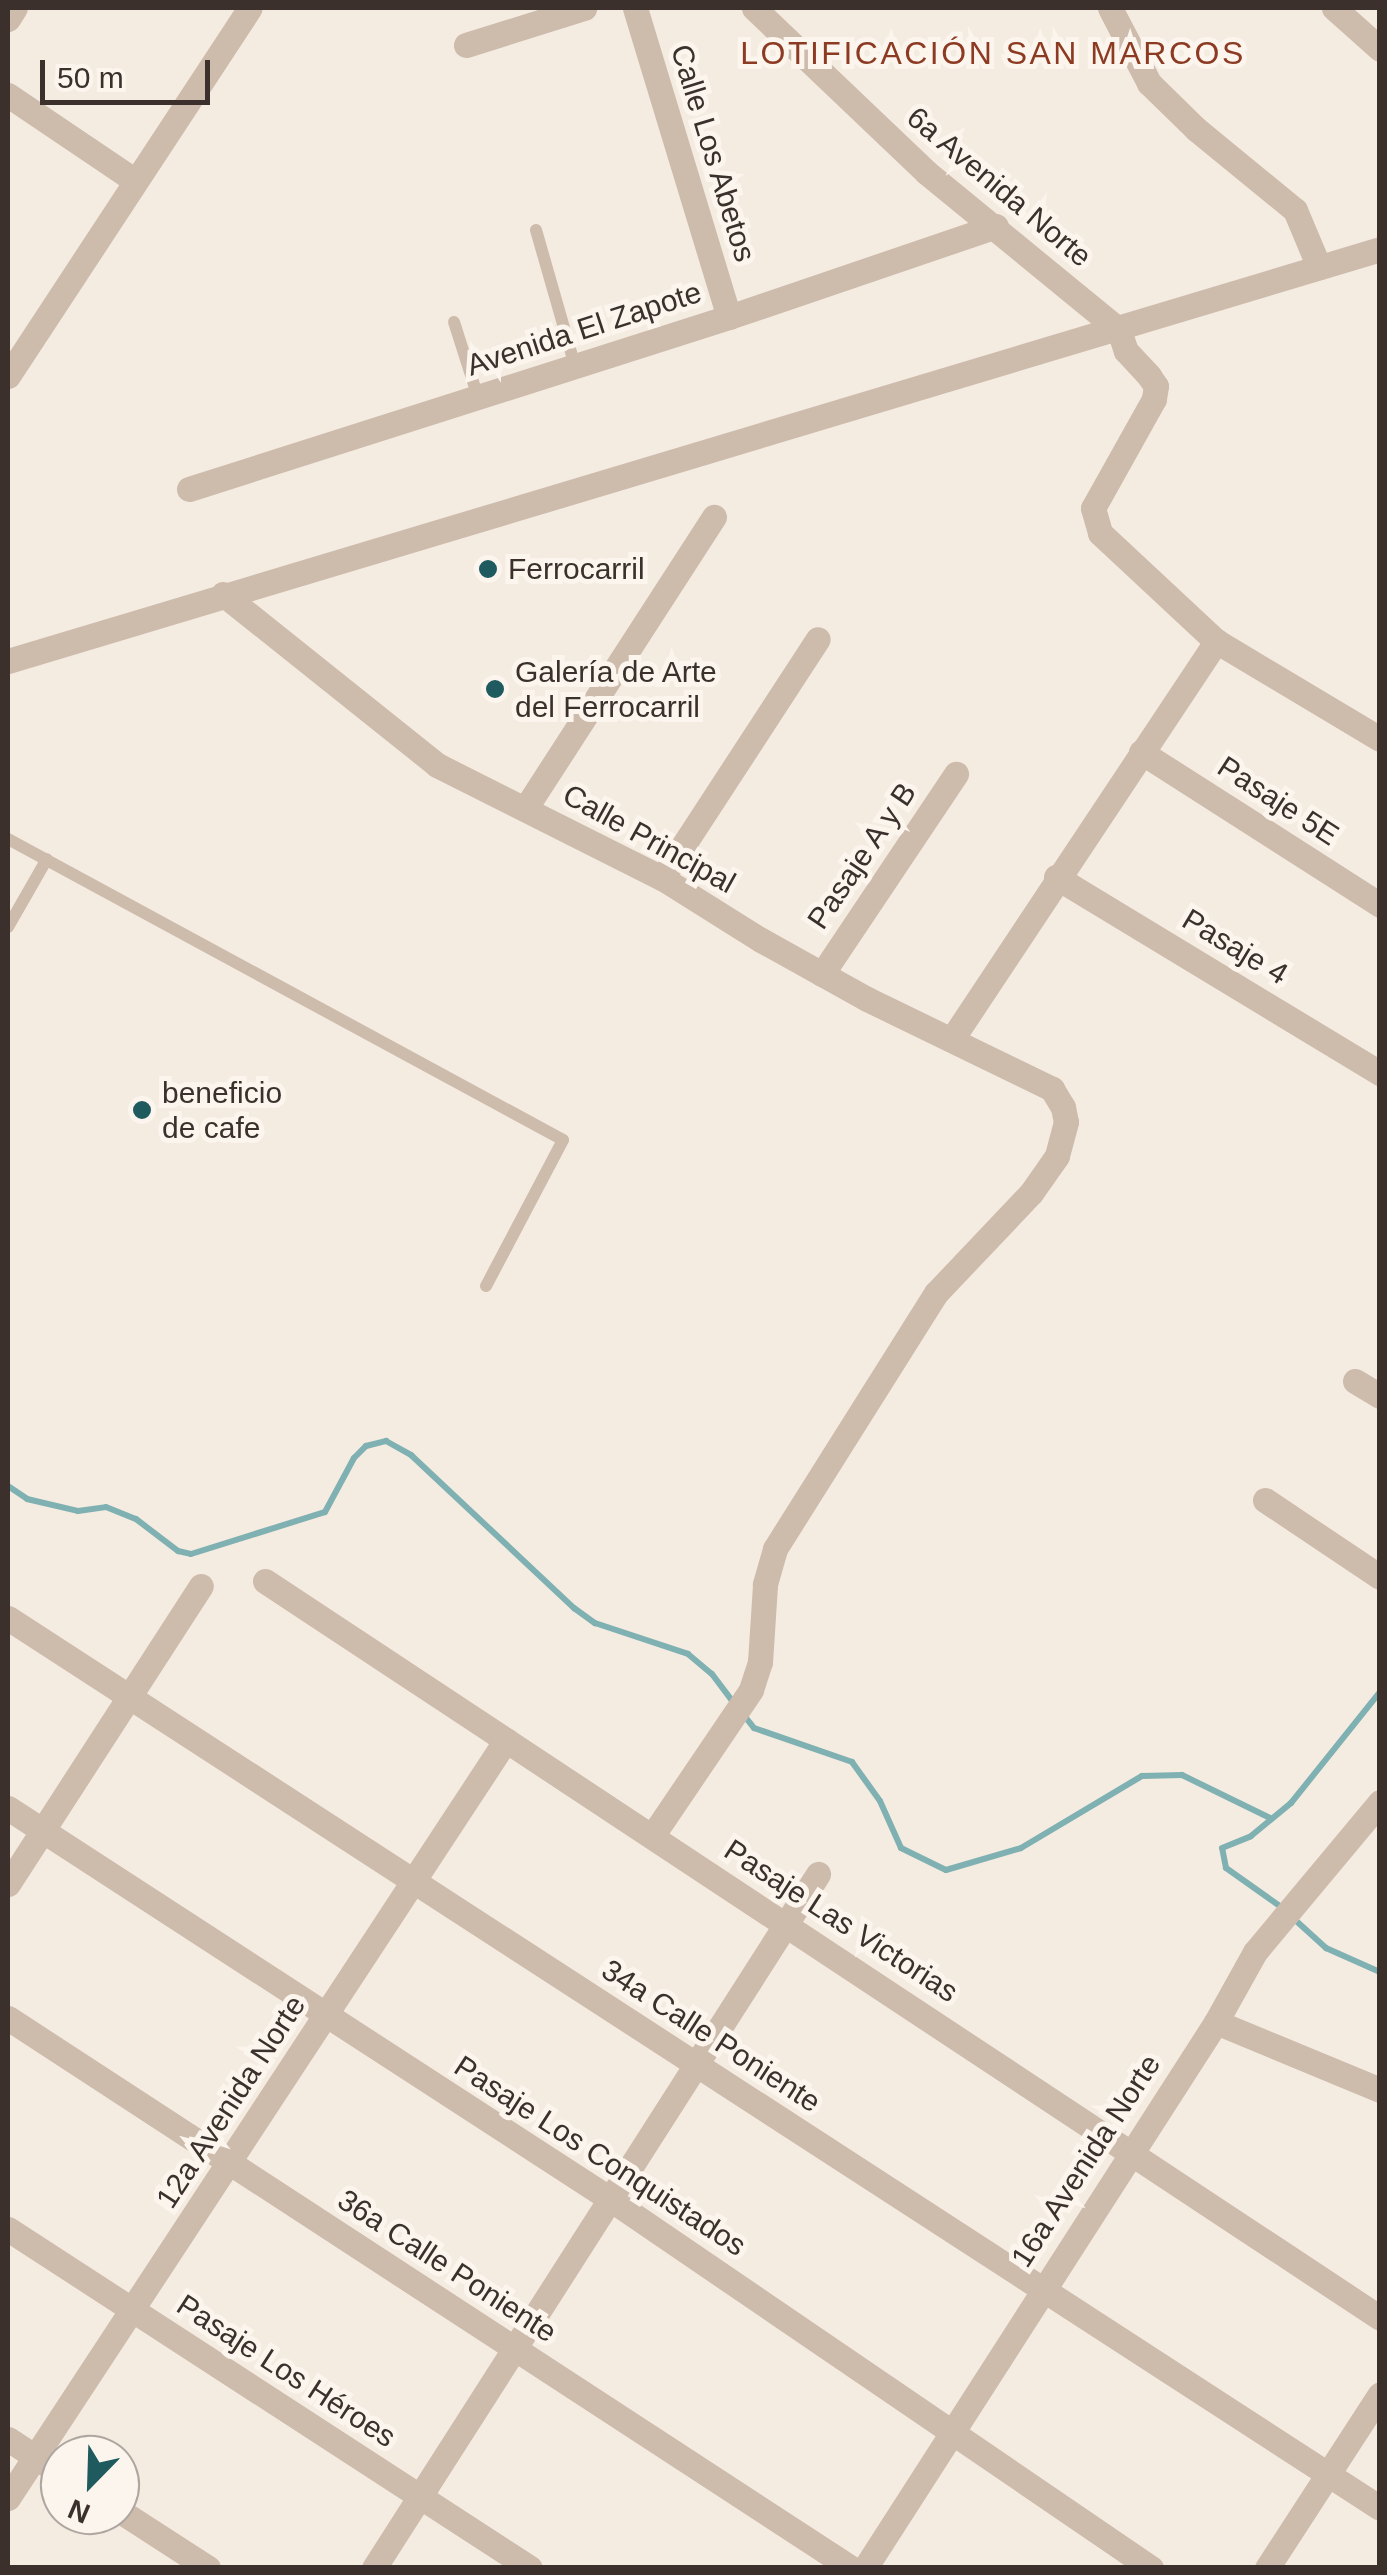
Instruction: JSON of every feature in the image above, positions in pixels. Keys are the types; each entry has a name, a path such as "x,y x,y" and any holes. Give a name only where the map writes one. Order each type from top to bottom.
{"street":[{"path":"8,19 15,8"},
{"path":"8,376 250,8"},
{"path":"466,45 584,8"},
{"name":"Calle Los Abetos","path":"635,8 729,317"},
{"name":"6a Avenida Norte","path":"754,8 873,124 1119,330 1126,351 1156,386 1154,399 1093,508 1094,524 1216,640"},
{"path":"1110,8 1149,83 1294,210 1319,267"},
{"path":"1334,8 1379,47"},
{"path":"8,95 134,180"},
{"name":"Avenida El Zapote","path":"189,489 729,317 996,226"},
{"path":"8,661 1380,249"},
{"path":"525,808 714,517"},
{"name":"Calle Principal","path":"223,594 436,765 662,878 822,974 1052,1090 1064,1107 1066,1122 1057,1156 1031,1194 936,1293 775,1549 765,1585 760,1662 752,1690 652,1836"},
{"path":"662,878 818,639"},
{"path":"952,1038 1216,640 1380,738"},
{"name":"Pasaje 5E","path":"1141,752 1380,905"},
{"name":"Pasaje A y B","path":"822,974 956,774"},
{"name":"Pasaje 4","path":"1056,877 1380,1072"},
{"path":"1356,1381 1380,1396"},
{"path":"1265,1500 1380,1577"},
{"name":"Pasaje Las Victorias","path":"265,1581 1380,2318"},
{"path":"8,1884 201,1586"},
{"name":"34a Calle Poniente","path":"8,1618 1380,2508"},
{"name":"12a Avenida Norte","path":"8,2498 506,1740"},
{"name":"16a Avenida Norte","path":"865,2568 1267,1937 1302,1900 1380,1802"},
{"name":"Pasaje Los Conquistados","path":"8,1808 610,2199 1151,2568"},
{"path":"374,2568 818,1874"},
{"name":"36a Calle Poniente","path":"8,2018 851,2568"},
{"path":"1216,2022 1380,2090"},
{"name":"Pasaje Los Héroes","path":"8,2229 530,2568"},
{"path":"1267,2568 1380,2394"},
{"path":"8,2438 40,2459"},
{"path":"140,2524 208,2568"}],"lane":[{"path":"536,230 575,366"},
{"path":"454,322 478,397"},
{"path":"8,839 564,1140 486,1286"},
{"path":"8,926 47,858"}],"waterway":[{"path":"8,1486 27,1499 78,1511 106,1507 136,1519 178,1551 191,1554 325,1512 354,1458 366,1446 386,1441 411,1455 574,1608 595,1623 688,1654 712,1674 735,1704"},
{"path":"1284,1909 1226,1868 1222,1848 1251,1836 1291,1803 1380,1692"},
{"path":"743,1714 754,1728 852,1762 880,1801 901,1848 946,1870 1021,1848 1142,1776 1182,1775 1270,1818"},
{"path":"1293,1918 1326,1948 1380,1972"}],"place":[{"name":"Ferrocarril","path":"488,569"},
{"name":"Galería de Arte del Ferrocarril","path":"495,689"},
{"name":"beneficio de cafe","path":"142,1110"}],"district":[{"name":"LOTIFICACIÓN SAN MARCOS","path":"993,53"}]}
